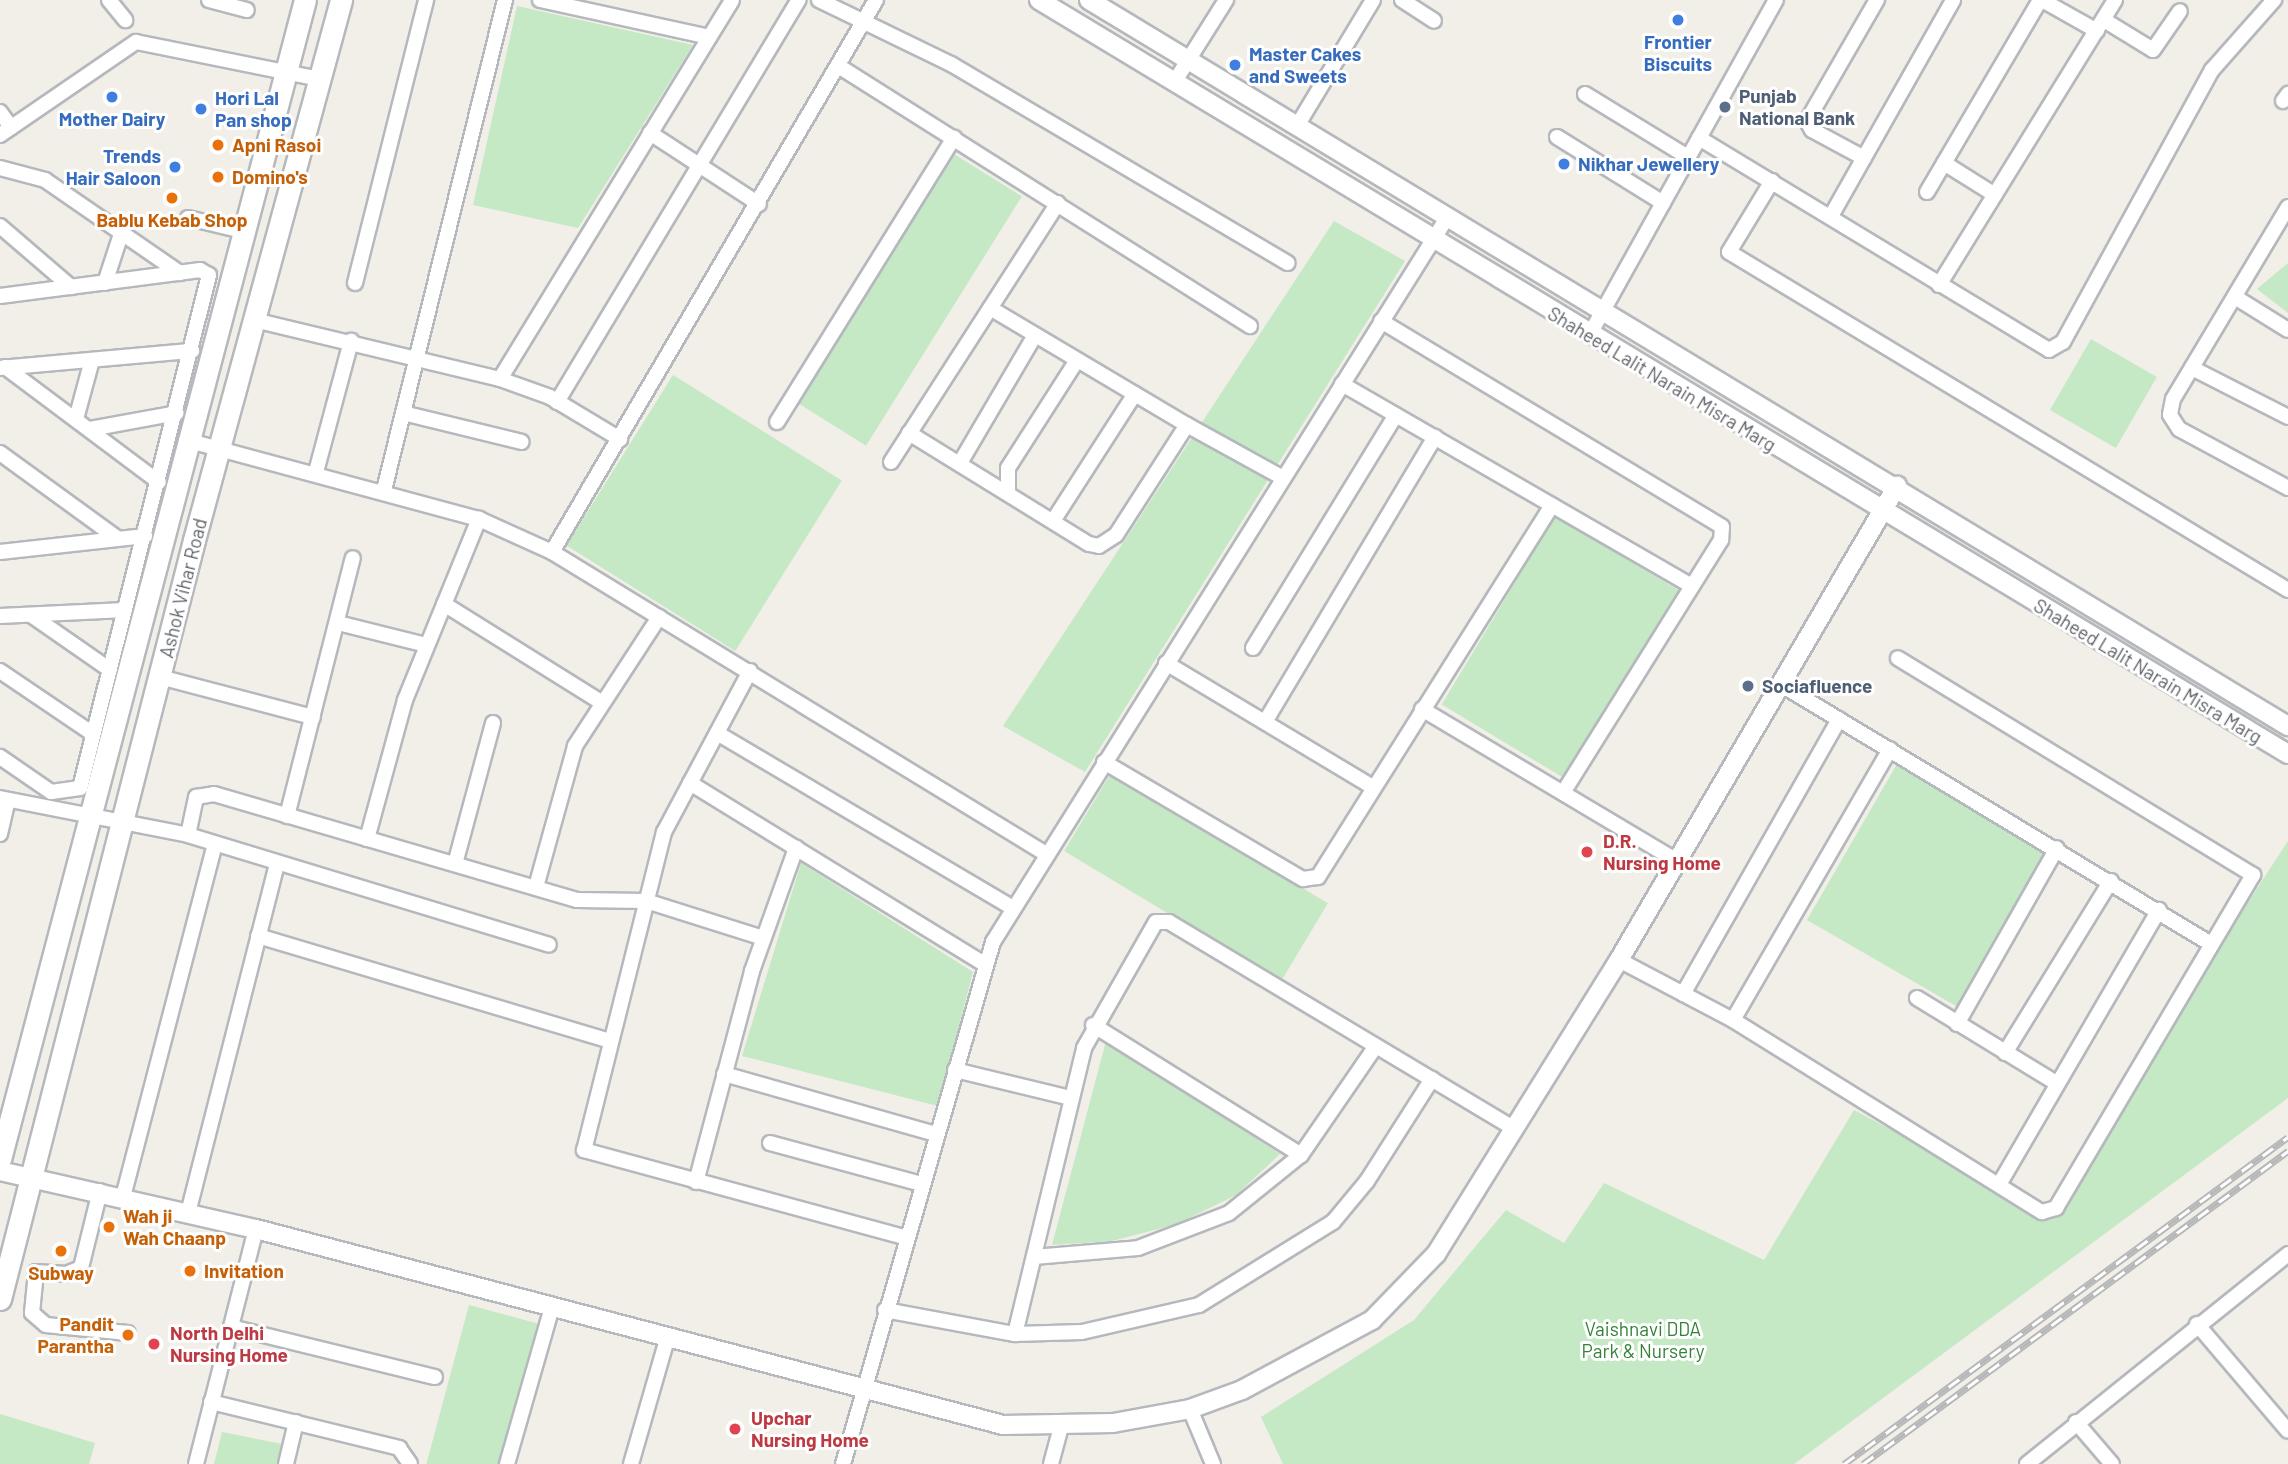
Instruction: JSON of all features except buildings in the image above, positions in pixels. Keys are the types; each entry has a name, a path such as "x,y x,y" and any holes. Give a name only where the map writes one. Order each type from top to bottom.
{"main road":[{"name":"Ashok Vihar Road","path":"0,1159 5,1118 305,0"},
{"name":"Ashok Vihar Road","path":"0,1300 220,447 341,0"}],"street":[{"path":"109,0 125,20"},
{"path":"209,0 247,10"},
{"path":"355,283 426,0"},
{"path":"384,490 505,0"},
{"path":"540,0 709,37"},
{"path":"500,379 732,0"},
{"path":"557,402 698,163 800,0"},
{"path":"819,0 864,19 1288,263"},
{"path":"552,552 840,67 876,0"},
{"name":"Shaheed Lalit Narain Misra Marg","path":"1039,0 1881,512 2288,754"},
{"name":"Shaheed Lalit Narain Misra Marg","path":"1089,0 1897,485 2288,726"},
{"path":"1175,81 1226,0"},
{"path":"1297,125 1373,0"},
{"path":"1402,0 1434,21"},
{"path":"1590,334 1776,0"},
{"path":"1864,158 1812,130 1807,121 1877,0"},
{"path":"1831,216 1953,0"},
{"path":"1927,192 2041,0 2153,50 2180,11"},
{"path":"1939,285 2115,0"},
{"path":"1699,138 1831,216 2041,349 2058,348 2212,70 2274,0"},
{"path":"0,112 6,131 136,42 320,79"},
{"path":"840,67 1250,326"},
{"path":"1585,94 1688,157"},
{"path":"650,133 758,204"},
{"path":"1557,137 1663,203"},
{"path":"776,422 954,138"},
{"path":"1944,163 1995,195"},
{"path":"0,168 46,180 180,273"},
{"path":"1772,181 1729,252 2288,590"},
{"path":"891,462 1058,203"},
{"path":"2288,207 2170,408 2174,423 2288,488"},
{"path":"844,1464 860,1392 907,1238 984,964 1013,908 1046,854 1448,216"},
{"path":"188,218 243,231"},
{"path":"0,226 71,287"},
{"path":"105,282 122,231"},
{"path":"0,296 180,273 209,275 177,413 80,788 71,794 51,792 0,757"},
{"path":"2235,297 2288,330"},
{"path":"990,308 1186,425 1283,478"},
{"path":"254,320 417,356 500,379 557,402 620,439"},
{"path":"1381,321 1717,521 1721,540 1563,793"},
{"path":"960,463 1035,335"},
{"path":"316,472 351,341"},
{"path":"3,368 192,351"},
{"path":"76,419 92,360"},
{"path":"1008,493 1009,468 1077,360"},
{"path":"3,368 159,482"},
{"path":"2192,368 2288,417"},
{"path":"1342,384 1692,586"},
{"path":"1053,522 1135,394"},
{"path":"90,429 177,413"},
{"path":"403,413 522,442"},
{"path":"1253,648 1396,415"},
{"path":"909,433 1089,544 1108,542 1186,425"},
{"path":"1265,722 1435,438"},
{"path":"186,440 384,490 479,519 552,552 1046,854"},
{"path":"0,453 117,538"},
{"path":"0,1171 100,1191 256,1229 860,1392 1003,1425 1061,1427 1190,1409 1329,1346 1389,1306 1436,1254 1619,960 1675,860 1897,485"},
{"path":"1104,762 1310,880 1322,873 1372,787 1552,505"},
{"path":"367,839 426,645 479,519"},
{"path":"0,552 145,536"},
{"path":"287,816 353,558"},
{"path":"444,604 601,702"},
{"path":"0,616 125,610"},
{"path":"31,615 110,670"},
{"path":"536,887 567,767 601,702 659,617"},
{"path":"338,623 426,645"},
{"path":"1619,960 1733,1020 2000,1183 2042,1212 2056,1209 2211,943 2252,886 2249,870 1898,658"},
{"path":"1166,663 1372,787"},
{"path":"0,671 93,734"},
{"path":"750,671 664,832 584,1150 907,1238"},
{"path":"160,677 313,717"},
{"path":"1780,684 2057,848 2211,943"},
{"path":"1422,709 1675,860"},
{"path":"1683,994 1839,719"},
{"path":"455,864 493,723"},
{"path":"717,733 1013,908"},
{"path":"1733,1020 1890,749"},
{"path":"690,783 984,964"},
{"path":"187,835 192,807 203,794 536,887 577,901 646,901 763,938"},
{"path":"0,834 4,799 85,819 187,835 549,945"},
{"path":"123,1197 215,844"},
{"path":"696,1182 763,938 796,848"},
{"path":"1957,1024 2057,848"},
{"path":"188,1213 277,864"},
{"path":"2004,1053 2111,881"},
{"path":"2000,1183 2056,1083 2159,911"},
{"path":"1015,1334 1071,1098 1093,1024 1149,929 1161,921 1515,1129"},
{"path":"258,936 611,1041"},
{"path":"1917,998 2056,1083"},
{"path":"1093,1024 1301,1155"},
{"path":"1034,1257 1099,1254 1188,1234 1264,1189 1301,1155 1376,1046"},
{"path":"955,1070 1071,1098"},
{"path":"724,1074 936,1134"},
{"path":"885,1310 1015,1334 1148,1320 1242,1283 1337,1217 1432,1079"},
{"path":"770,1143 922,1184"},
{"path":"100,1191 81,1268 66,1274 36,1272 32,1313 46,1325 128,1333"},
{"path":"196,1464 256,1229"},
{"path":"2027,1464 2197,1324 2288,1254"},
{"path":"507,1464 552,1307"},
{"path":"2197,1324 2288,1431"},
{"path":"231,1327 435,1377"},
{"path":"631,1464 667,1339"},
{"path":"211,1402 399,1448 410,1464"},
{"path":"1190,1409 1213,1464"},
{"path":"286,1464 296,1422"},
{"path":"2076,1422 2112,1464"},
{"path":"1051,1464 1061,1427"}],"green space":[{"path":"517,6 693,45 578,228 473,205"},
{"path":"954,154 1022,196 866,446 798,403"},
{"path":"1334,221 1405,261 1085,772 1003,726"},
{"path":"2288,263 2288,313 2257,289"},
{"path":"2091,339 2157,377 2116,448 2050,410"},
{"path":"673,375 842,480 735,651 566,545"},
{"path":"1555,516 1680,591 1567,780 1442,705"},
{"path":"1897,764 2048,851 1958,1007 1807,920"},
{"path":"1111,773 1328,903 1281,981 1064,851"},
{"name":"Vaishnavi DDA Park & Nursery","path":"2288,841 2288,1098 1794,1464 1283,1464 1261,1417 1414,1320 1506,1210 1564,1243 1604,1183 1764,1260 1854,1110 2046,1212"},
{"path":"801,863 973,972 938,1106 742,1056"},
{"path":"1106,1041 1280,1154 1236,1195 1177,1224 1112,1241 1052,1245"},
{"path":"469,1305 540,1324 502,1464 426,1464"},
{"path":"0,1414 95,1443 89,1464 0,1464"},
{"path":"222,1432 282,1444 278,1464 214,1464"}],"railway":[{"path":"1844,1464 2288,1137"},
{"path":"1863,1464 2288,1151"}],"place":[{"name":"Frontier Biscuits","path":"1678,20"},
{"name":"Master Cakes and Sweets","path":"1235,65"},
{"name":"Mother Dairy","path":"112,97"},
{"name":"Punjab National Bank","path":"1725,107"},
{"name":"Hori Lal Pan shop","path":"201,109"},
{"name":"Apni Rasoi","path":"218,145"},
{"name":"Nikhar Jewellery","path":"1564,164"},
{"name":"Trends Hair Saloon","path":"175,167"},
{"name":"Domino's","path":"218,177"},
{"name":"Bablu Kebab Shop","path":"172,198"},
{"name":"Sociafluence","path":"1748,686"},
{"name":"D.R. Nursing Home","path":"1587,852"},
{"name":"Wah ji Wah Chaanp","path":"109,1227"},
{"name":"Subway","path":"61,1251"},
{"name":"Invitation","path":"190,1271"},
{"name":"Pandit Parantha","path":"128,1335"},
{"name":"North Delhi Nursing Home","path":"154,1344"},
{"name":"Upchar Nursing Home","path":"735,1429"}]}
